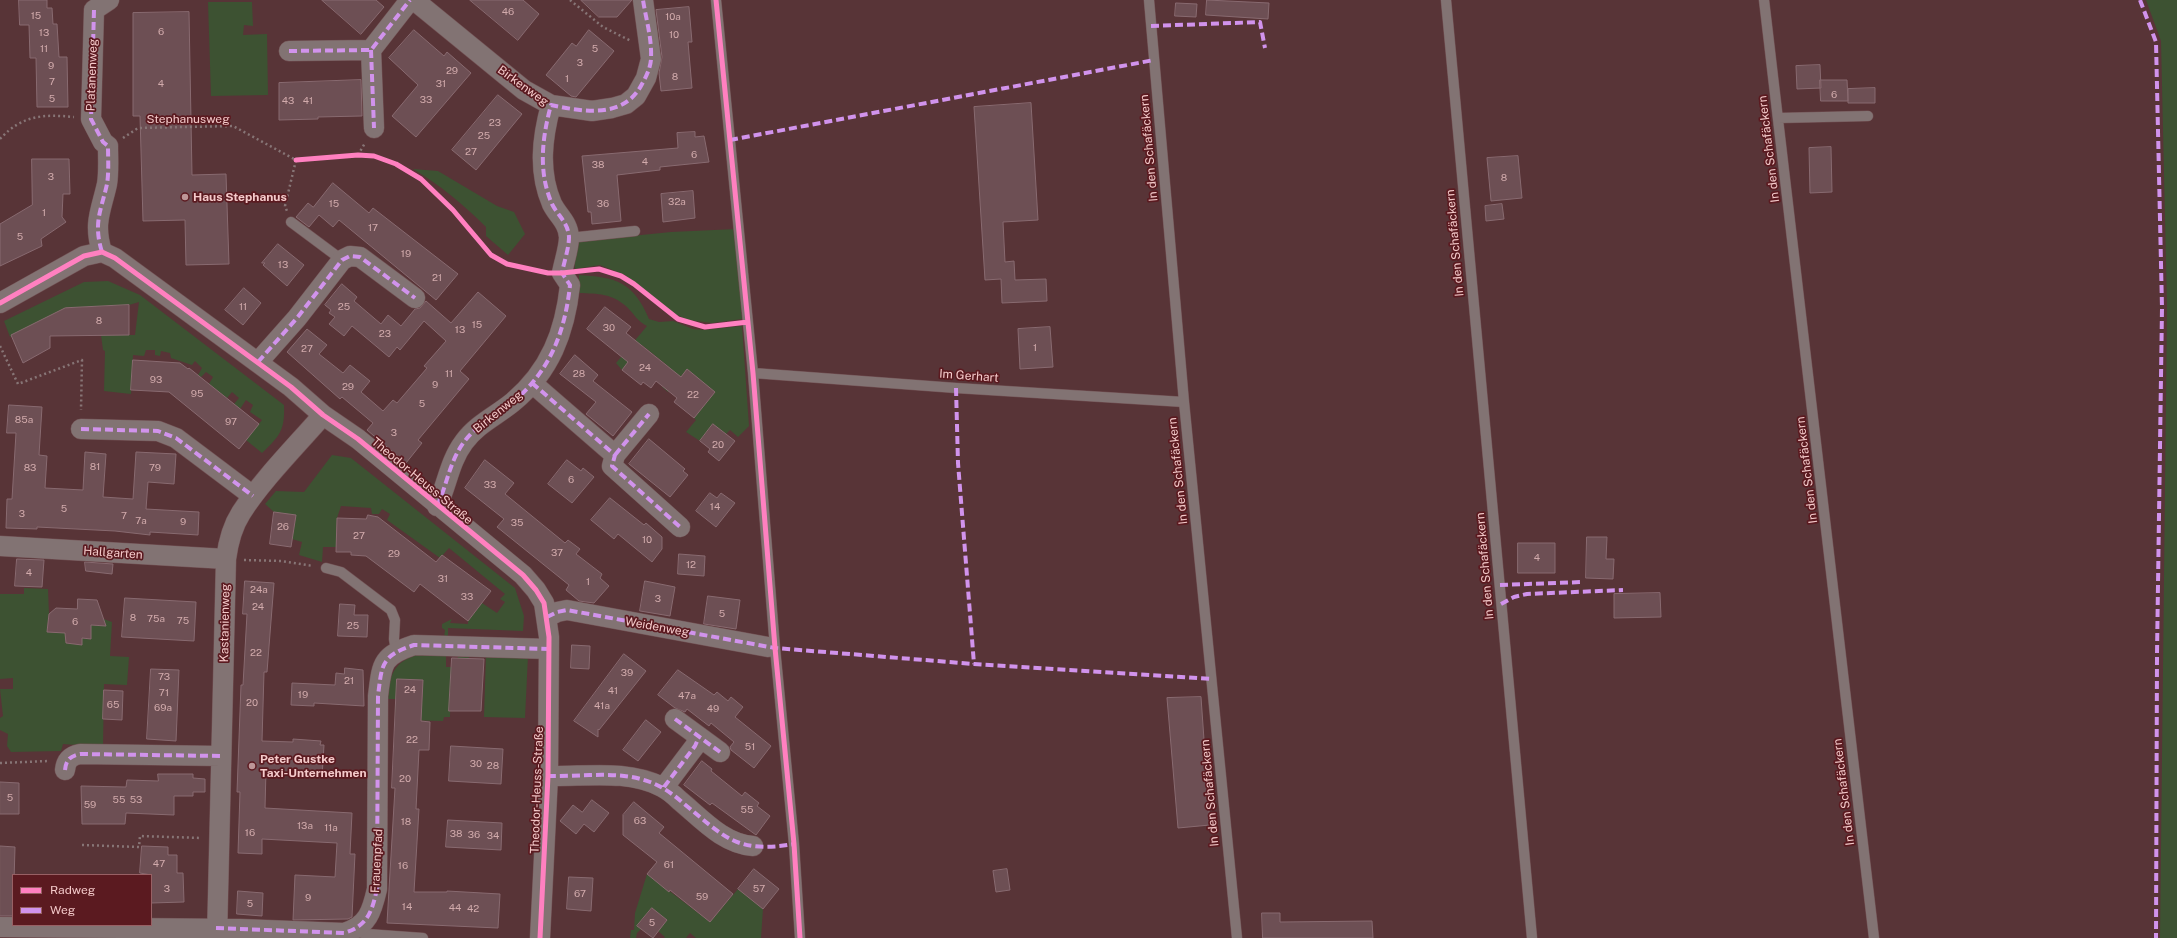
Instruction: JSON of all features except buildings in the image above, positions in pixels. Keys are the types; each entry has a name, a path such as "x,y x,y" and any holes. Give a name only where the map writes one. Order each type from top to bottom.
{"street":[{"path":"374,128 371,50 410,0"},
{"name":"Birkenweg","path":"414,0 524,90 551,105 544,130 542,152 544,176 549,198 566,223 569,238 562,273 570,285 562,332 550,356 532,383 512,403 484,421 464,442 451,464 442,496 437,506"},
{"path":"551,105 592,111 626,104 636,96 646,78 651,59 643,0"},
{"name":"Platanenweg","path":"96,3 90,119 108,146"},
{"path":"289,51 371,50"},
{"path":"0,303 84,256 102,252 98,239 98,214 107,183 108,146"},
{"name":"Theodor-Heuss-Straße","path":"102,252 115,258 258,362 323,415 358,440 523,575 536,590 544,603 550,649 548,776 540,938"},
{"path":"258,362 297,318 342,260 350,256 360,258 415,298"},
{"name":"Birkenweg","path":"532,383 615,455"},
{"path":"649,414 615,455 612,466 680,527"},
{"name":"Kastanienweg","path":"217,933 226,560 232,533 240,514 253,496 323,415"},
{"path":"81,429 158,431 176,438 253,496"},
{"name":"Hallgarten","path":"0,546 226,560"},
{"name":"Weidenweg","path":"547,617 557,612 566,610 768,647"},
{"path":"396,651 414,645 550,649"},
{"name":"Frauenpfad","path":"354,931 362,925 368,917 374,902 377,888 378,696 381,671 388,658 396,651"},
{"path":"675,719 720,752"},
{"path":"664,787 695,746 699,737"},
{"path":"66,765 72,755 89,753 221,756"},
{"name":"Theodor-Heuss-Straße","path":"548,776 616,775 649,781 664,787 728,839 742,845 753,846"},
{"path":"0,927 217,933 344,933 354,931"}],"lane":[{"path":"716,0 753,373 774,640 794,844 800,938"},
{"name":"In den Schafäckern","path":"1149,0 1184,402 1237,938"},
{"name":"In den Schafäckern","path":"1446,0 1532,938"},
{"name":"In den Schafäckern","path":"1764,0 1874,938"},
{"path":"1778,118 1868,116"},
{"path":"291,222 342,260"},
{"path":"569,238 635,231"},
{"name":"Im Gerhart","path":"753,373 1184,402"},
{"path":"326,568 341,572 391,610 395,620 394,639 396,651"},
{"path":"354,931 367,934 423,938"}],"path":[{"path":"570,0 603,27 637,44 650,43"},
{"path":"0,139 11,127 28,119 49,115 90,119"},
{"path":"0,346 18,384 82,360 81,429"},
{"path":"226,560 281,561 326,568"},
{"path":"0,763 66,765"},
{"path":"82,845 139,847 140,836 205,838"}],"green space":[{"path":"2146,0 2177,0 2177,938 2160,938 2167,306 2161,41"},
{"path":"208,2 252,2 253,26 244,25 243,35 267,34 268,95 211,96"},
{"path":"413,169 438,171 497,206 514,212 525,234 508,255 486,236 486,227 469,211 442,189"},
{"path":"736,229 742,319 712,323 688,320 675,314 625,275 600,265 575,269 572,242 671,232"},
{"path":"579,275 614,280 623,284 637,297 649,319 659,322 673,321 693,329 704,330 742,326 749,426 738,437 730,430 726,434 713,424 700,441 686,432 696,420 694,418 715,392 706,385 704,387 696,376 687,369 668,392 662,387 667,382 660,377 668,366 642,345 622,370 616,363 647,326 616,299 604,295 579,293"},
{"path":"108,281 140,295 284,405 284,421 280,432 262,453 246,440 262,420 250,412 253,405 246,400 240,409 234,404 239,398 232,392 227,398 209,384 213,377 206,372 201,377 198,375 202,368 195,361 192,365 171,358 170,353 161,351 160,356 155,355 155,350 146,350 144,356 133,355 131,394 104,391 105,351 103,350 101,335 135,335 139,302 129,305 65,308 10,337 4,321 84,282"},
{"path":"332,455 351,458 515,588 524,616 523,631 448,628 448,640 444,639 445,630 442,628 442,624 452,619 450,623 468,624 468,621 482,603 497,613 505,602 500,599 505,594 449,548 440,558 387,520 390,514 382,509 379,514 372,514 371,508 341,506 337,518 336,547 323,547 322,562 299,555 302,542 292,539 296,516 274,512 265,504 276,491 304,492"},
{"path":"24,588 48,589 49,614 47,632 65,633 66,643 82,645 82,638 91,639 91,625 101,626 101,618 112,622 110,656 129,657 127,685 104,684 103,747 63,744 61,751 11,752 7,746 8,734 0,730 0,718 3,716 0,689 13,689 13,678 0,679 0,594 24,594"},
{"path":"424,653 446,655 446,667 457,667 458,655 469,656 467,680 451,679 450,717 444,717 443,721 396,720 395,703 422,704 423,681 397,679 396,699 386,699 392,674 401,663 407,659"},
{"path":"486,654 528,656 525,718 484,717"},
{"path":"647,874 710,922 738,889 763,909 761,938 696,938 690,933 686,938 664,938 665,937 658,931 667,920 652,908 637,925 641,929 637,933 636,938 630,938 631,930 634,930 635,913"}],"marked path":[{"path":"289,51 371,50 410,0"},
{"path":"437,506 455,458 464,442 475,430 507,407 526,390 537,377 554,350 564,319 570,285 562,273 569,237 567,227 552,204 543,167 545,130 551,105 577,110 602,110 614,108 625,103 634,95 642,84 651,61 650,36 643,0"},
{"path":"2140,0 2156,42 2162,308 2157,654 2156,938"},
{"path":"94,10 91,119 103,142 108,146 108,179 100,210 98,225 99,242 102,252"},
{"path":"1151,26 1260,22 1265,48"},
{"path":"371,50 374,128"},
{"path":"730,140 1154,60"},
{"path":"258,362 297,318 342,260 350,256 360,257 415,298"},
{"path":"532,383 615,455 612,466 680,527"},
{"path":"956,388 958,463 974,664"},
{"path":"615,455 649,414"},
{"path":"81,429 158,431 176,438 253,496"},
{"path":"1500,585 1583,582"},
{"path":"1501,604 1514,597 1527,594 1623,590"},
{"path":"547,617 557,612 567,610 775,648 974,664 1212,679"},
{"path":"216,928 344,933 359,926 368,917 377,889 378,696 382,669 389,658 395,653 414,645 549,649"},
{"path":"675,719 720,752"},
{"path":"664,787 695,746 699,737"},
{"path":"65,770 69,759 80,754 221,756"},
{"path":"548,776 613,775 638,778 655,784 668,791 721,834 732,840 758,847 774,847 794,844"}],"cycle path":[{"path":"716,0 753,373 775,648 794,844 800,938"},
{"path":"296,160 358,155 374,156 396,164 421,179 453,210 491,255 507,264 548,273 599,269 621,276 634,284 678,319 705,327 748,322"},
{"path":"0,303 84,256 102,252 115,258 291,387 323,415 358,439 523,575 536,590 544,603 549,637 548,776 540,938"}],"place":[{"name":"Haus Stephanus","path":"185,197"},
{"name":"Peter Gustke Taxi-Unternehmen","path":"252,766"}]}
